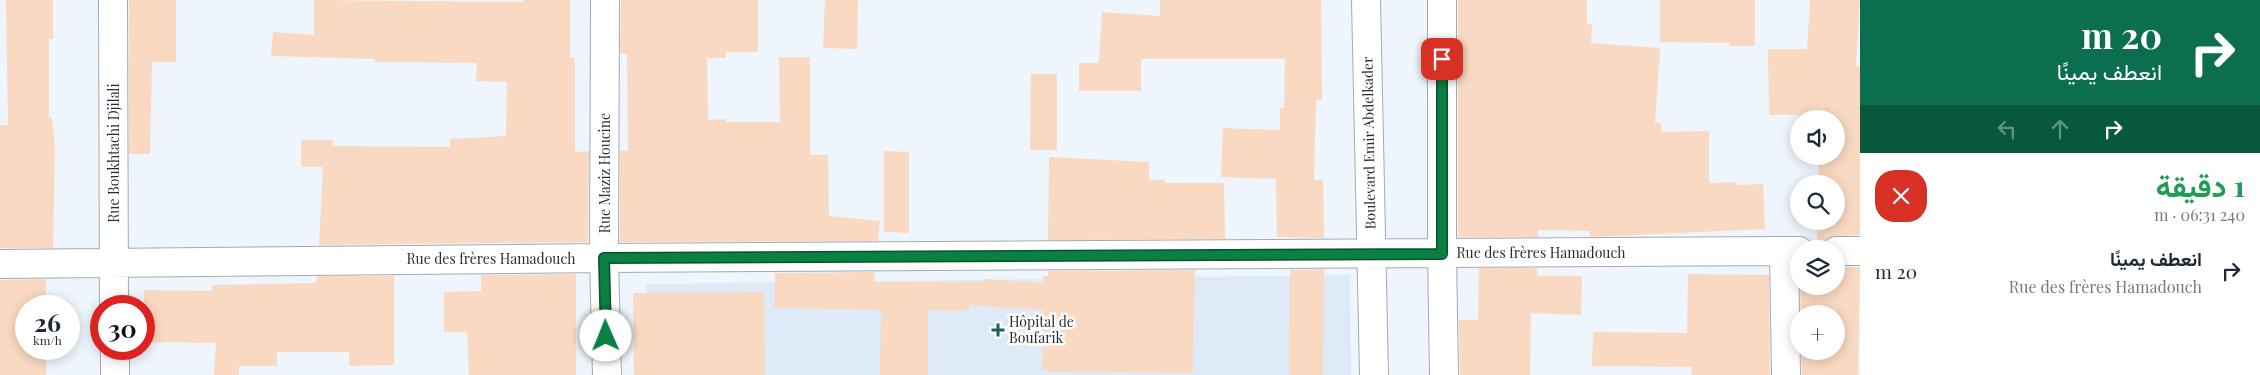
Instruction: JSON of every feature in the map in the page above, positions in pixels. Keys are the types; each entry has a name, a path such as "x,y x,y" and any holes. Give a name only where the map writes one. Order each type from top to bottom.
{"street":[{"name":"Rue Boukhtachi Djilali","path":"113,0 114,295"},
{"name":"Rue Maziz Houcine","path":"606,0 604,258 607,375"},
{"name":"Boulevard Emir Abdelkader","path":"1366,0 1374,375"},
{"path":"1442,0 1444,375"},
{"name":"Rue des frères Hamadouch","path":"0,264 604,258 1372,255 1790,251"},
{"path":"1845,251 1860,251"},
{"path":"1786,375 1790,292"},
{"path":"115,360 115,375"}],"shaded area":[{"name":"Hôpital de Boufarik","path":"1350,275 1351,375 647,375 646,284"}],"building":[{"path":"6,0 53,0 53,39 49,39 49,118 52,118 55,148 53,248 0,248 0,125 8,125"},
{"path":"129,0 176,0 176,62 152,62 150,154 129,154"},
{"path":"314,0 523,2 523,0 570,0 570,58 575,58 575,152 589,151 588,242 319,245 323,167 301,167 301,140 333,140 332,146 450,147 450,139 506,136 507,82 476,81 477,63 375,62 375,59 271,56 273,32 314,35"},
{"path":"621,0 758,0 758,52 726,52 726,58 707,58 708,120 780,122 779,57 810,57 810,155 828,155 829,216 880,221 878,241 620,242 620,151 628,151 627,54 620,53"},
{"path":"825,0 858,0 857,49 823,48"},
{"path":"1160,0 1321,0 1322,100 1316,100 1314,180 1323,180 1324,238 1277,237 1276,179 1221,177 1223,128 1280,130 1280,108 1284,108 1285,59 1141,59 1141,91 1079,91 1079,63 1099,63 1102,12 1160,16"},
{"path":"1458,0 1587,0 1587,24 1592,24 1591,43 1660,48 1655,123 1661,123 1661,132 1709,131 1709,183 1735,182 1735,185 1763,184 1765,229 1590,237 1590,231 1538,230 1538,237 1458,237"},
{"path":"1660,0 1755,0 1755,46 1730,46 1730,43 1660,42"},
{"path":"1810,0 1860,0 1856,66 1860,67 1860,235 1829,237 1826,240 1817,240 1818,230 1845,230 1845,175 1818,175 1819,165 1845,165 1845,110 1790,110 1790,115 1769,115 1768,49 1807,49"},
{"path":"1031,74 1057,74 1057,150 1030,150"},
{"path":"884,151 909,152 909,233 884,232"},
{"path":"1049,157 1149,162 1149,180 1165,180 1165,183 1224,183 1225,239 1048,240"},
{"path":"1845,267 1860,267 1858,375 1802,375 1801,360 1845,360 1845,305 1801,305 1800,295 1845,295"},
{"path":"1479,268 1537,268 1537,276 1582,276 1581,315 1531,313 1530,375 1460,375 1459,320 1478,320"},
{"path":"1324,269 1323,375 1289,375 1290,270"},
{"path":"1195,270 1193,373 1042,371 1044,310 969,305 969,311 928,310 928,375 880,375 881,310 774,308 775,273 875,272 874,282 983,282 983,279 1043,283 1043,276 1048,276 1048,271"},
{"path":"576,274 576,375 469,375 467,332 444,332 444,292 481,291 481,275"},
{"path":"1688,274 1769,275 1770,375 1691,375 1692,367 1592,366 1593,332 1687,333"},
{"path":"317,276 394,276 394,365 349,366 349,352 277,352 277,366 239,366 239,375 214,375 216,343 155,342 155,295 144,295 144,290 212,291 212,285 316,283"},
{"path":"46,279 46,295 15,295 15,360 46,360 46,375 0,375 0,280"},
{"path":"764,292 765,375 634,375 633,293"}],"place":[{"name":"Hôpital de Boufarik","path":"998,330"}],"route":[{"path":"606,336 604,258 1442,254 1442,59"}]}
